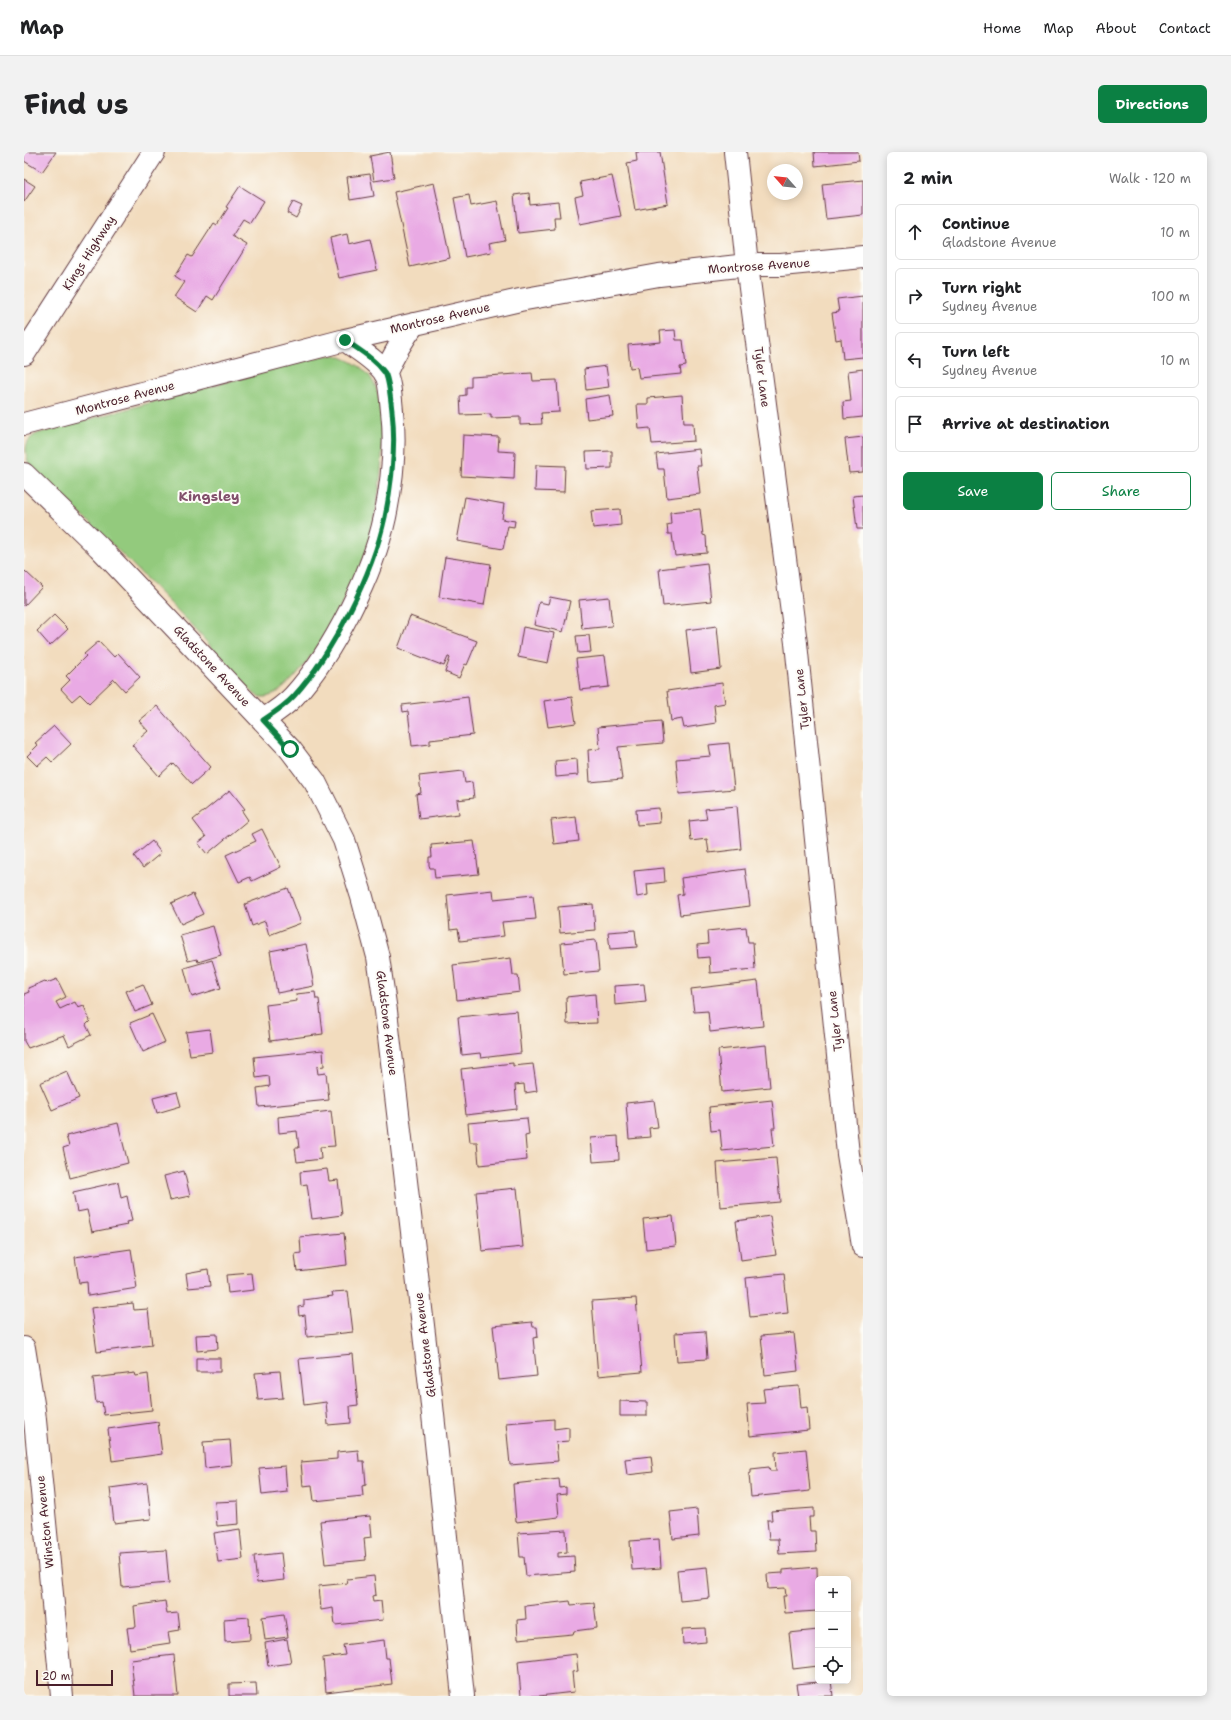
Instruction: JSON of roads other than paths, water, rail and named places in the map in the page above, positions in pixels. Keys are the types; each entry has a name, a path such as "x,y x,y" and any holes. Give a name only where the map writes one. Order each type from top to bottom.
{"street":[{"name":"Kings Highway","path":"24,354 154,152"},
{"name":"Tyler Lane","path":"735,152 747,265 796,643 848,1154 863,1246"},
{"name":"Montrose Avenue","path":"24,424 345,340 520,300 659,275 747,265 781,265 863,256"},
{"path":"263,720 279,710 294,696 318,665 341,629 359,592 374,555 385,517 392,468 394,425 386,374 391,360 414,324"},
{"path":"345,340 370,358 386,374"},
{"name":"Gladstone Avenue","path":"24,474 99,547 290,749 315,782 344,840 378,956 428,1368 462,1696"},
{"name":"Winston Avenue","path":"24,1348 34,1410 62,1696"}],"district":[{"name":"Kingsley","path":"209,496"}]}
